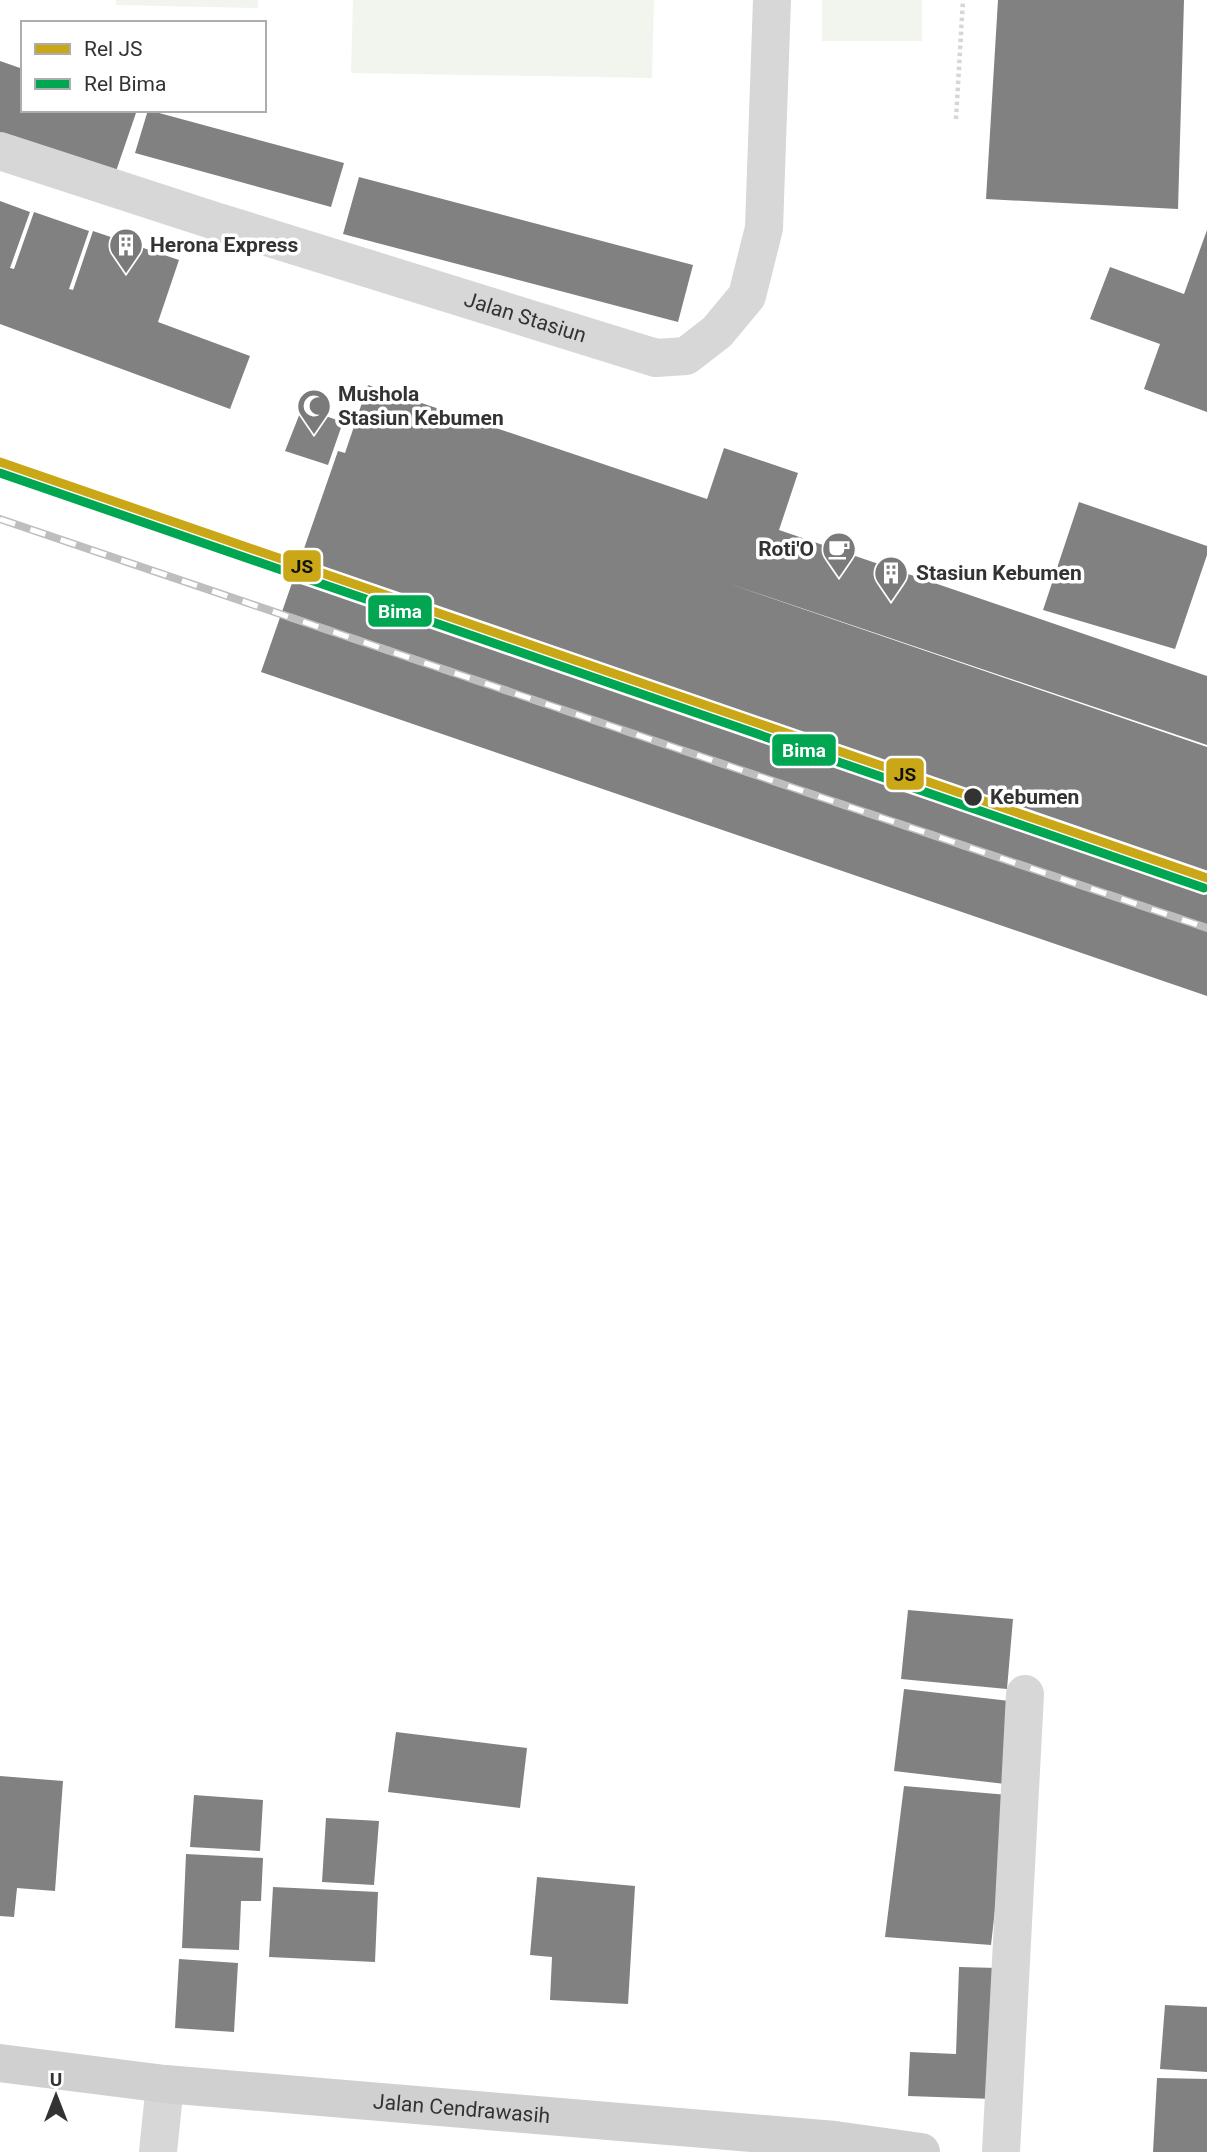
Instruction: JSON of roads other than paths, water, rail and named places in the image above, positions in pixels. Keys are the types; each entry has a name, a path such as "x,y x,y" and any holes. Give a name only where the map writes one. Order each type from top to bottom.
{"main road":[{"name":"Jalan Cendrawasih","path":"0,2063 165,2084 922,2152"}],"street":[{"name":"Jalan Stasiun","path":"0,151 656,358 686,356 717,332 747,296 762,237 772,0"},
{"path":"1001,2152 1025,1694"},
{"path":"158,2152 165,2084"}],"railway":[{"path":"0,519 1207,928"}],"rail line":[{"name":"JS","path":"0,462 1207,878"},
{"name":"Bima","path":"0,473 1204,888"}],"place":[{"name":"Herona Express","path":"126,275"},
{"name":"Mushola Stasiun Kebumen","path":"314,436"},
{"name":"Roti'O","path":"839,579"},
{"name":"Stasiun Kebumen","path":"891,603"},
{"name":"Kebumen","path":"973,797"}]}
